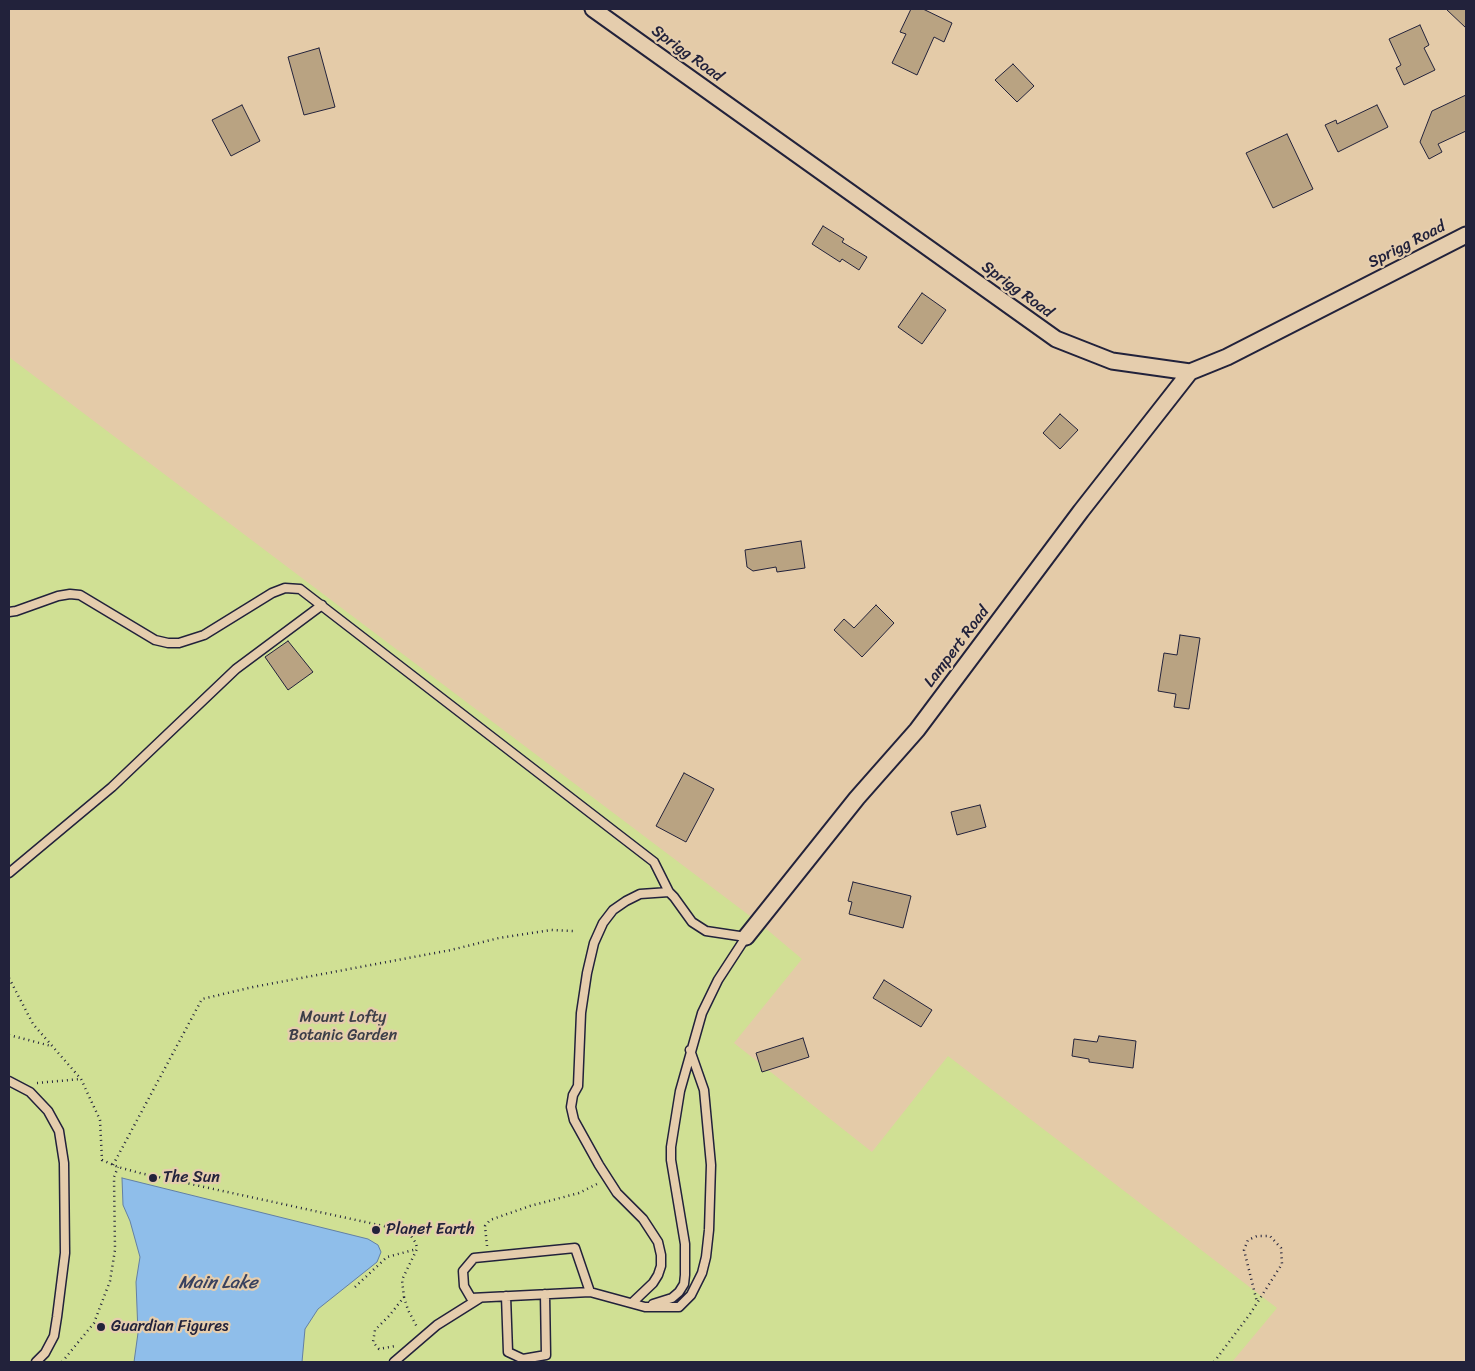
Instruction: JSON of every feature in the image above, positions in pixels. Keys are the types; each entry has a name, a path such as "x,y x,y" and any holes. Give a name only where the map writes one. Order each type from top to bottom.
{"street":[{"name":"Sprigg Road","path":"594,9 1056,339 1112,360 1190,372 1226,357 1466,235"},
{"name":"Lampert Road","path":"746,937 856,798 917,730 1081,511 1190,372"}],"lane":[{"path":"9,612 58,596 80,595 155,640 179,643 204,635 272,593 285,588 300,589 654,862 669,892 687,917 699,927 716,933 746,937 718,980 702,1013 690,1050 680,1091 671,1147 671,1160 685,1244 686,1275 684,1284 672,1298 645,1306"},
{"path":"9,874 112,787 236,669 322,606"},
{"path":"632,1303 653,1283 658,1275 661,1266 661,1255 658,1242 643,1219 617,1193 583,1139 574,1120 571,1107 573,1095 578,1086 581,1013 594,943 603,924 613,910 626,901 640,894 669,892"},
{"path":"590,1292 575,1248 474,1258 463,1270 464,1286 471,1298 590,1292 645,1306 679,1307 691,1295 702,1274 706,1257 712,1165 704,1090 690,1050"},
{"path":"9,1081 30,1092 48,1111 59,1131 64,1163 64,1253 57,1317 54,1336 45,1353 36,1362"},
{"path":"506,1296 508,1352 523,1359 546,1355 545,1294"},
{"path":"394,1362 437,1325 482,1297"}],"path":[{"path":"113,1165 202,999 252,986 451,950 499,938 551,930 574,931"},
{"path":"9,978 33,1024 81,1079 100,1120 102,1160 118,1167 402,1230 411,1236 416,1243 417,1249 402,1280 404,1297 414,1321 423,1336"},
{"path":"9,1035 52,1047"},
{"path":"37,1083 81,1079"},
{"path":"62,1362 94,1323 110,1281 115,1250 114,1177 118,1167"},
{"path":"490,1256 485,1237 485,1226 490,1220 530,1206 579,1193 608,1178"},
{"path":"1214,1362 1257,1302 1282,1264 1281,1248 1270,1236 1258,1236 1248,1240 1244,1250 1257,1302"},
{"path":"355,1288 388,1257 417,1249"},
{"path":"398,1345 379,1349 373,1342 374,1330 389,1316 404,1297"}],"green space":[{"name":"Mount Lofty Botanic Garden","path":"9,357 758,922 802,959 734,1043 872,1152 948,1056 1277,1308 1232,1362 9,1362"}],"water":[{"name":"Main Lake","path":"122,1178 368,1239 378,1245 381,1252 377,1262 318,1309 305,1329 302,1362 134,1362 138,1333 136,1282 140,1257 130,1221 123,1205"}],"building":[{"path":"911,9 923,9 952,23 944,42 934,37 917,75 892,63 906,34 900,32"},
{"path":"1446,9 1466,9 1466,28"},
{"path":"1420,25 1429,45 1424,48 1435,70 1404,85 1396,68 1401,65 1389,39"},
{"path":"319,48 335,107 304,115 288,57"},
{"path":"1013,64 1034,86 1017,102 995,80"},
{"path":"1466,95 1466,131 1438,144 1442,152 1429,159 1420,142 1432,111"},
{"path":"242,105 260,141 231,156 212,120"},
{"path":"1377,105 1388,127 1338,152 1325,125 1336,120 1337,124"},
{"path":"1287,134 1313,189 1273,208 1246,153"},
{"path":"823,226 844,239 842,242 867,257 859,270 842,259 840,262 812,244"},
{"path":"922,293 946,310 922,344 898,327"},
{"path":"1060,414 1078,430 1060,449 1043,433"},
{"path":"801,541 805,568 777,572 776,567 753,571 747,567 745,550"},
{"path":"876,605 894,623 862,657 834,630 844,619 854,628"},
{"path":"1180,635 1200,638 1189,709 1174,707 1176,694 1158,691 1164,653 1177,655"},
{"path":"288,641 313,672 288,690 265,657"},
{"path":"684,773 714,789 686,842 656,826"},
{"path":"980,805 986,827 957,835 951,812"},
{"path":"853,882 911,896 903,928 849,914 852,902 848,901"},
{"path":"884,980 932,1010 921,1027 873,998"},
{"path":"1099,1036 1136,1041 1133,1068 1089,1062 1089,1059 1072,1056 1074,1039 1097,1042"},
{"path":"803,1038 809,1057 762,1072 756,1053"}],"place":[{"name":"The Sun","path":"153,1178"},
{"name":"Planet Earth","path":"376,1230"},
{"name":"Guardian Figures","path":"101,1327"}]}
